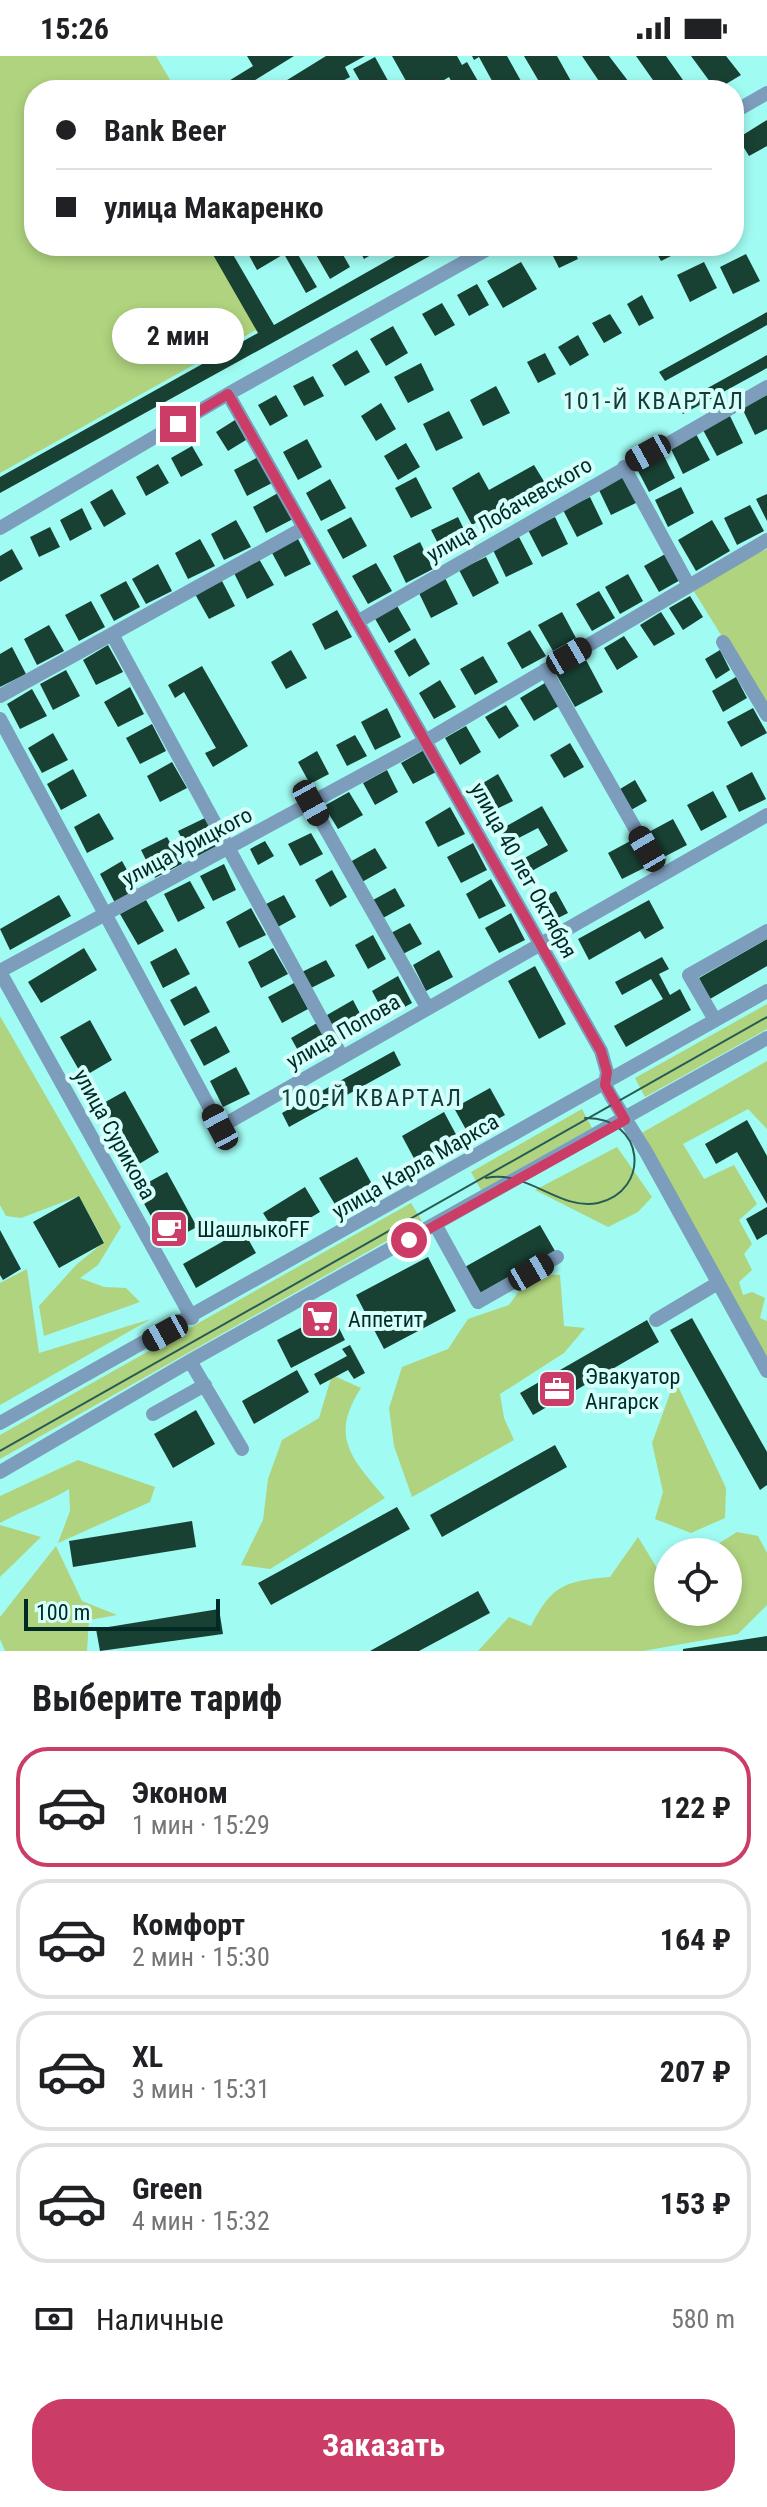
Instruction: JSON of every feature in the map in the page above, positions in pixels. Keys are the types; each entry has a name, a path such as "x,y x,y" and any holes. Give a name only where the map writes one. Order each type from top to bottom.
{"street":[{"path":"744,107 767,95"},
{"path":"0,528 228,394 475,256"},
{"name":"улица Лобачевского","path":"357,622 767,387"},
{"name":"улица 40 лет Октября","path":"228,394 601,1051 607,1072 605,1085 767,1371"},
{"path":"624,467 689,586"},
{"path":"0,696 304,528"},
{"name":"улица Урицкого","path":"0,972 427,740 767,540"},
{"path":"113,636 342,1057"},
{"path":"723,642 767,715"},
{"path":"545,670 661,874"},
{"name":"улица Попова","path":"0,719 220,1127 767,815"},
{"path":"311,803 427,1007"},
{"path":"715,1020 689,975 767,931"},
{"name":"улица Сурикова","path":"0,972 192,1318"},
{"name":"улица Карла Маркса","path":"0,1423 192,1318 767,991"},
{"path":"0,1472 190,1361 767,1038"},
{"path":"436,1226 478,1302 557,1257"},
{"path":"656,1320 718,1283"},
{"path":"190,1361 242,1449"},
{"path":"153,1414 205,1385"}],"green space":[{"path":"0,56 156,56 170,80 24,80 24,256 216,256 258,329 0,473"},
{"path":"767,549 767,709 690,585"},
{"path":"767,1004 767,1029 645,1097 635,1078"},
{"path":"0,1016 121,1227 98,1265 80,1278 104,1287 126,1288 140,1302 44,1336 39,1306 76,1265 104,1242 79,1196 21,1218 6,1216 0,1205"},
{"path":"767,1061 767,1129 748,1109 683,1144 704,1179 734,1165 757,1204 739,1220 752,1244 744,1254 752,1270 739,1282 743,1295 752,1292 765,1298 760,1318 767,1321 767,1361 640,1134"},
{"path":"582,1109 592,1128 481,1190 471,1172"},
{"path":"617,1147 652,1197 638,1212 608,1227 535,1190"},
{"path":"411,1203 422,1221 0,1459 0,1435"},
{"path":"27,1269 39,1353 151,1319 0,1405 0,1283"},
{"path":"532,1273 560,1275 564,1326 585,1328 564,1353 500,1394 504,1418 514,1440 412,1497 394,1446 389,1408 402,1367 448,1349 468,1319 509,1305"},
{"path":"332,1375 361,1388 351,1405 346,1434 354,1459 385,1498 270,1569 241,1565 263,1520 268,1479 282,1440 319,1418"},
{"path":"675,1380 726,1488 725,1518 691,1533 655,1519 663,1492 652,1443"},
{"path":"78,1460 155,1487 150,1502 58,1543 70,1511 69,1489 0,1523 0,1496"},
{"path":"0,1525 41,1537 0,1577"},
{"path":"737,1532 758,1536 767,1553 767,1605 738,1634 643,1651 478,1651 509,1617 531,1626 546,1602 562,1588 571,1583 610,1577 638,1537 654,1563 654,1626 742,1626 742,1538 727,1538"},
{"path":"56,1546 82,1601 117,1615 89,1620 87,1651 5,1651 0,1639 0,1617"}],"building":[{"path":"247,56 294,56 255,80 230,80 253,66"},
{"path":"326,56 365,56 345,67 350,77 344,80 287,80"},
{"path":"392,56 457,56 462,65 467,62 477,80 451,80 449,77 444,80 405,80"},
{"path":"472,56 507,56 520,80 492,80 479,57 474,60"},
{"path":"524,56 557,56 570,80 538,80"},
{"path":"582,56 609,56 627,80 598,80"},
{"path":"636,56 666,56 683,80 653,80"},
{"path":"691,56 726,56 741,75 733,80 709,80"},
{"path":"375,57 388,80 359,80 353,69"},
{"path":"767,120 767,146 749,156 744,148 744,134"},
{"path":"744,255 760,281 733,294 720,267"},
{"path":"214,256 234,256 274,325 395,256 430,256 0,493 0,477 258,333"},
{"path":"249,256 281,256 257,270"},
{"path":"285,256 299,256 317,287 306,293"},
{"path":"317,256 344,256 350,267 330,279"},
{"path":"553,256 577,256 578,259 559,268"},
{"path":"521,262 537,289 503,308 487,281"},
{"path":"704,262 717,288 690,302 677,275"},
{"path":"477,284 489,305 469,316 457,295"},
{"path":"642,295 654,318 639,326 627,304"},
{"path":"442,303 455,325 435,336 422,314"},
{"path":"767,312 767,325 665,381 659,372"},
{"path":"610,314 622,333 604,343 592,323"},
{"path":"393,326 408,353 386,366 370,339"},
{"path":"578,335 589,355 570,366 558,347"},
{"path":"357,350 370,372 345,386 332,365"},
{"path":"545,353 556,374 538,383 527,362"},
{"path":"767,355 767,368 683,414 677,405"},
{"path":"421,363 434,390 408,403 394,377"},
{"path":"313,376 324,396 304,406 293,386"},
{"path":"496,386 510,413 483,426 470,400"},
{"path":"276,395 288,416 270,426 258,405"},
{"path":"767,395 767,429 755,435 742,408"},
{"path":"381,403 396,429 376,441 361,416"},
{"path":"449,411 463,438 436,451 423,424"},
{"path":"730,416 743,443 717,456 703,430"},
{"path":"235,420 246,440 228,451 216,432"},
{"path":"696,434 710,460 683,474 670,447"},
{"path":"307,439 322,467 298,480 283,452"},
{"path":"406,443 420,467 398,480 384,456"},
{"path":"192,446 203,465 181,477 171,458"},
{"path":"662,452 675,478 649,492 635,465"},
{"path":"260,456 274,482 247,496 234,470"},
{"path":"158,464 169,483 146,496 136,477"},
{"path":"534,465 545,483 472,525 452,488 479,472 489,490"},
{"path":"624,475 638,502 611,515 598,488"},
{"path":"416,477 432,508 411,518 395,488"},
{"path":"330,479 346,508 321,521 306,493"},
{"path":"681,487 694,513 668,527 655,500"},
{"path":"112,489 126,514 104,527 90,502"},
{"path":"278,493 293,519 266,533 253,507"},
{"path":"767,494 767,521 756,499"},
{"path":"590,497 603,524 577,537 563,510"},
{"path":"750,505 764,531 737,545 724,518"},
{"path":"82,508 92,529 70,541 60,520"},
{"path":"351,517 367,546 343,559 327,530"},
{"path":"458,517 471,544 445,557 431,530"},
{"path":"555,517 568,544 542,557 528,530"},
{"path":"236,520 251,547 224,560 211,534"},
{"path":"712,520 730,551 696,571 678,540"},
{"path":"50,527 60,547 39,557 30,537"},
{"path":"297,537 311,564 285,577 271,551"},
{"path":"519,537 533,564 506,577 493,550"},
{"path":"200,539 215,566 188,579 175,553"},
{"path":"420,542 433,569 406,583 393,556"},
{"path":"12,549 23,569 0,582 0,556"},
{"path":"667,553 682,579 659,592 644,566"},
{"path":"486,557 499,583 473,597 459,570"},
{"path":"259,559 274,585 247,599 234,573"},
{"path":"376,563 392,591 368,604 352,576"},
{"path":"158,564 172,591 146,604 132,579"},
{"path":"628,574 643,601 620,614 605,587"},
{"path":"445,578 458,604 431,618 418,591"},
{"path":"221,579 235,606 209,619 195,594"},
{"path":"126,581 140,607 114,621 100,595"},
{"path":"599,591 615,618 592,631 576,604"},
{"path":"690,596 703,617 683,630 669,608"},
{"path":"91,601 105,627 79,641 65,615"},
{"path":"396,604 411,630 389,643 374,617"},
{"path":"337,610 352,637 325,650 312,624"},
{"path":"562,612 576,638 553,651 538,625"},
{"path":"661,612 675,634 654,646 640,625"},
{"path":"49,625 64,651 37,665 24,639"},
{"path":"530,630 546,656 522,669 507,643"},
{"path":"624,636 638,657 617,670 604,648"},
{"path":"415,638 430,664 409,677 394,651"},
{"path":"108,645 123,672 96,685 83,660"},
{"path":"12,647 26,674 0,687 0,654"},
{"path":"291,650 307,678 286,689 271,662"},
{"path":"720,650 730,670 716,679 705,659"},
{"path":"483,656 498,682 475,695 460,669"},
{"path":"585,658 603,692 575,707 556,674"},
{"path":"202,666 248,746 213,767 205,753 216,748 184,692 175,698 168,685"},
{"path":"66,670 80,696 53,710 40,684"},
{"path":"736,677 747,698 723,712 712,691"},
{"path":"440,680 456,707 434,719 419,693"},
{"path":"545,683 559,706 534,721 520,698"},
{"path":"130,687 144,714 118,727 104,702"},
{"path":"32,689 47,716 20,729 7,704"},
{"path":"506,705 519,726 499,739 485,717"},
{"path":"387,708 401,737 375,750 361,722"},
{"path":"753,708 767,733 741,747 727,722"},
{"path":"152,724 166,751 140,764 126,738"},
{"path":"466,726 481,752 460,765 445,738"},
{"path":"53,733 68,760 42,773 28,748"},
{"path":"355,735 367,756 347,766 336,745"},
{"path":"570,743 584,767 564,778 550,755"},
{"path":"424,750 436,772 413,784 401,763"},
{"path":"317,751 329,774 310,784 298,762"},
{"path":"172,762 187,788 160,802 147,776"},
{"path":"73,769 87,796 61,810 47,784"},
{"path":"387,770 398,792 375,805 363,783"},
{"path":"752,772 766,799 739,812 726,786"},
{"path":"498,774 513,801 486,814 473,789"},
{"path":"635,780 647,801 631,810 620,789"},
{"path":"713,791 727,817 701,831 687,805"},
{"path":"349,792 363,815 338,829 324,806"},
{"path":"542,806 568,851 519,878 512,865 548,845 538,828 503,846 496,832"},
{"path":"450,807 465,834 438,847 425,822"},
{"path":"99,813 114,839 87,853 74,827"},
{"path":"205,818 219,845 192,859 178,831"},
{"path":"673,819 687,845 660,859 647,833"},
{"path":"311,833 323,854 300,866 288,844"},
{"path":"167,837 182,864 155,878 141,850"},
{"path":"634,839 648,866 622,879 608,853"},
{"path":"265,841 274,856 258,865 250,849"},
{"path":"473,843 487,870 461,883 447,857"},
{"path":"375,848 387,868 362,882 350,862"},
{"path":"122,861 138,890 115,903 100,874"},
{"path":"224,864 236,890 213,901 200,876"},
{"path":"332,870 347,897 330,907 315,880"},
{"path":"491,879 506,906 479,919 466,894"},
{"path":"190,881 205,908 178,922 164,894"},
{"path":"395,888 405,906 383,918 373,900"},
{"path":"556,891 568,913 544,925 533,902"},
{"path":"59,895 71,916 10,950 0,929"},
{"path":"284,895 296,917 276,928 264,905"},
{"path":"146,900 164,931 138,945 120,914"},
{"path":"649,900 664,928 645,939 640,931 589,960 578,939"},
{"path":"251,908 266,935 239,948 226,922"},
{"path":"511,913 525,940 499,953 485,928"},
{"path":"410,923 422,944 403,954 391,933"},
{"path":"373,935 386,959 368,969 355,945"},
{"path":"767,939 767,966 710,999 699,978"},
{"path":"84,948 97,970 41,1003 28,982"},
{"path":"176,948 190,974 163,988 150,962"},
{"path":"273,948 288,974 261,988 248,962"},
{"path":"439,950 453,977 426,991 413,965"},
{"path":"662,957 669,969 659,974 670,995 680,989 691,1010 626,1047 614,1026 663,999 651,979 622,995 615,982"},
{"path":"326,960 335,976 311,988 302,972"},
{"path":"535,966 566,1024 539,1039 508,981"},
{"path":"398,976 412,1003 386,1017 372,991"},
{"path":"294,983 308,1009 282,1023 268,997"},
{"path":"196,986 210,1012 184,1026 170,1000"},
{"path":"353,1000 367,1027 340,1040 327,1015"},
{"path":"90,1020 112,1060 83,1077 60,1037"},
{"path":"317,1023 331,1050 305,1063 291,1038"},
{"path":"216,1026 230,1052 204,1066 190,1040"},
{"path":"394,1051 401,1065 289,1127 282,1113"},
{"path":"236,1067 250,1094 223,1107 210,1081"},
{"path":"490,1088 505,1115 469,1135 454,1108"},
{"path":"125,1091 159,1152 134,1167 100,1105"},
{"path":"444,1112 459,1140 417,1164 402,1136"},
{"path":"747,1120 767,1156 767,1204 737,1152 716,1164 705,1144"},
{"path":"357,1157 372,1184 336,1206 319,1178"},
{"path":"167,1172 197,1227 174,1239 163,1238 136,1189"},
{"path":"305,1187 320,1212 278,1237 263,1213"},
{"path":"79,1196 104,1243 59,1268 33,1222"},
{"path":"767,1207 767,1234 757,1240 746,1219"},
{"path":"540,1225 555,1251 478,1294 463,1268"},
{"path":"0,1230 21,1269 3,1280 0,1275"},
{"path":"243,1230 256,1253 196,1288 183,1264"},
{"path":"428,1257 456,1311 384,1349 356,1295"},
{"path":"331,1312 345,1340 291,1368 277,1340"},
{"path":"692,1318 767,1452 767,1485 760,1490 670,1330"},
{"path":"647,1320 659,1342 533,1415 520,1393"},
{"path":"350,1345 365,1373 354,1379 348,1370 320,1385 314,1374 347,1356 342,1349"},
{"path":"297,1370 309,1392 254,1424 242,1401"},
{"path":"196,1410 215,1444 173,1468 154,1434"},
{"path":"555,1445 567,1467 442,1537 430,1515"},
{"path":"397,1507 410,1529 271,1605 258,1583"},
{"path":"192,1521 196,1547 73,1567 69,1541"},
{"path":"478,1591 490,1613 419,1651 370,1651"},
{"path":"219,1609 223,1634 100,1651 96,1629"},
{"path":"767,1636 767,1651 683,1651 683,1649"}],"tram line":[{"path":"0,1451 767,1017"},
{"path":"486,1178 515,1179 584,1204 598,1203 615,1196 627,1185 633,1171 634,1156 630,1141 620,1129 605,1121 585,1118"}],"place":[{"name":"ШашлыкoFF","path":"169,1229"},
{"name":"Аппетит","path":"320,1319"},
{"name":"Эвакуатор Ангарск","path":"557,1389"}],"district":[{"name":"101-Й КВАРТАЛ","path":"654,401"},
{"name":"100-Й КВАРТАЛ","path":"372,1098"}],"route":[{"path":"178,424 228,394 601,1051 607,1072 605,1085 625,1120 409,1240"}]}
